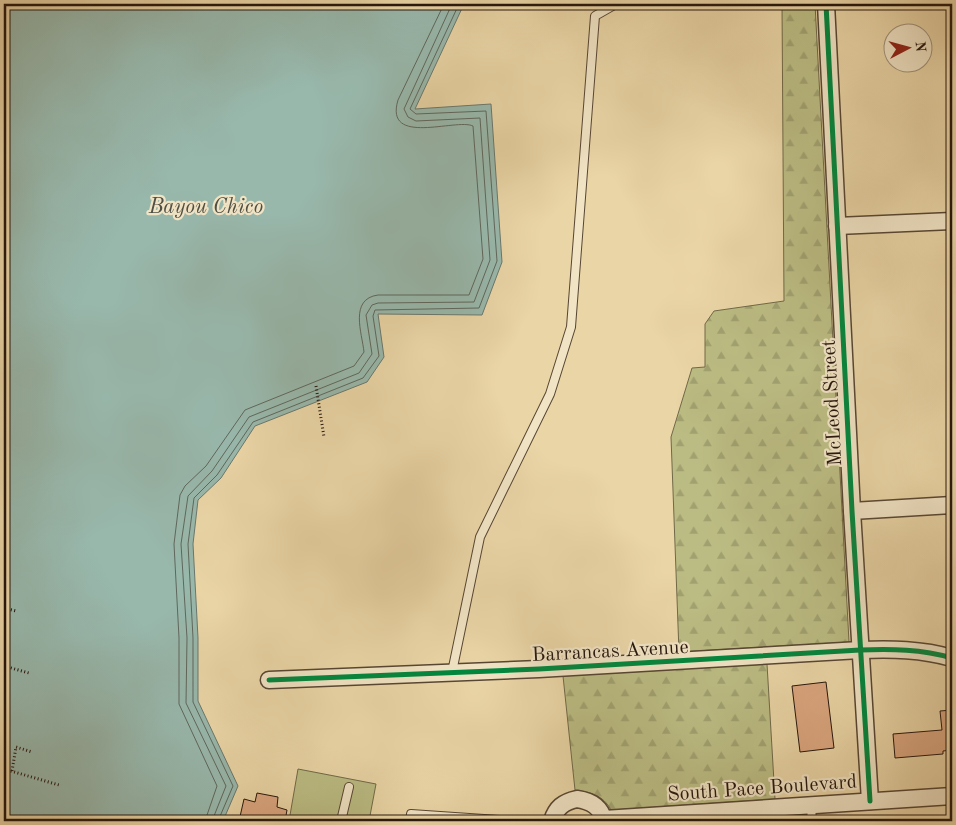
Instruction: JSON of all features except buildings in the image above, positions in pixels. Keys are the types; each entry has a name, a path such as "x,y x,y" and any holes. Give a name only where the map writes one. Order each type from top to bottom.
{"street":[{"name":"McLeod Street","path":"826,4 852,511 870,801"},
{"path":"837,226 952,221"},
{"path":"852,511 952,505"},
{"name":"Barrancas Avenue","path":"269,680 860,650 902,649 933,653 952,658"},
{"name":"South Pace Boulevard","path":"552,821 555,812 561,805 577,799 594,804 604,820 812,813 870,801 952,796"}],"lane":[{"path":"452,672 480,537 550,394 571,327 595,16 616,4"},
{"path":"341,821 349,787"},
{"path":"410,821 411,814 515,821"}],"path":[{"path":"110,4 115,7"},
{"path":"316,386 324,437"},
{"path":"4,608 16,611"},
{"path":"4,666 29,673"},
{"path":"12,771 16,746 32,752"},
{"path":"4,769 59,785"}],"green space":[{"path":"782,4 815,4 849,642 679,652 671,437 692,368 705,367 705,324 714,311 784,301"},
{"path":"767,664 775,799 611,810 596,795 575,790 563,676"},
{"path":"298,769 376,784 369,821 289,821"}],"water":[{"name":"Bayou Chico","path":"4,4 464,4 415,109 491,104 502,262 482,315 378,314 384,357 367,382 255,426 221,478 198,500 193,544 198,638 198,701 238,786 223,821 4,821"}],"cycle path":[{"path":"826,4 852,511 870,801"},
{"path":"269,680 539,669 860,650 906,650 952,658"}]}
